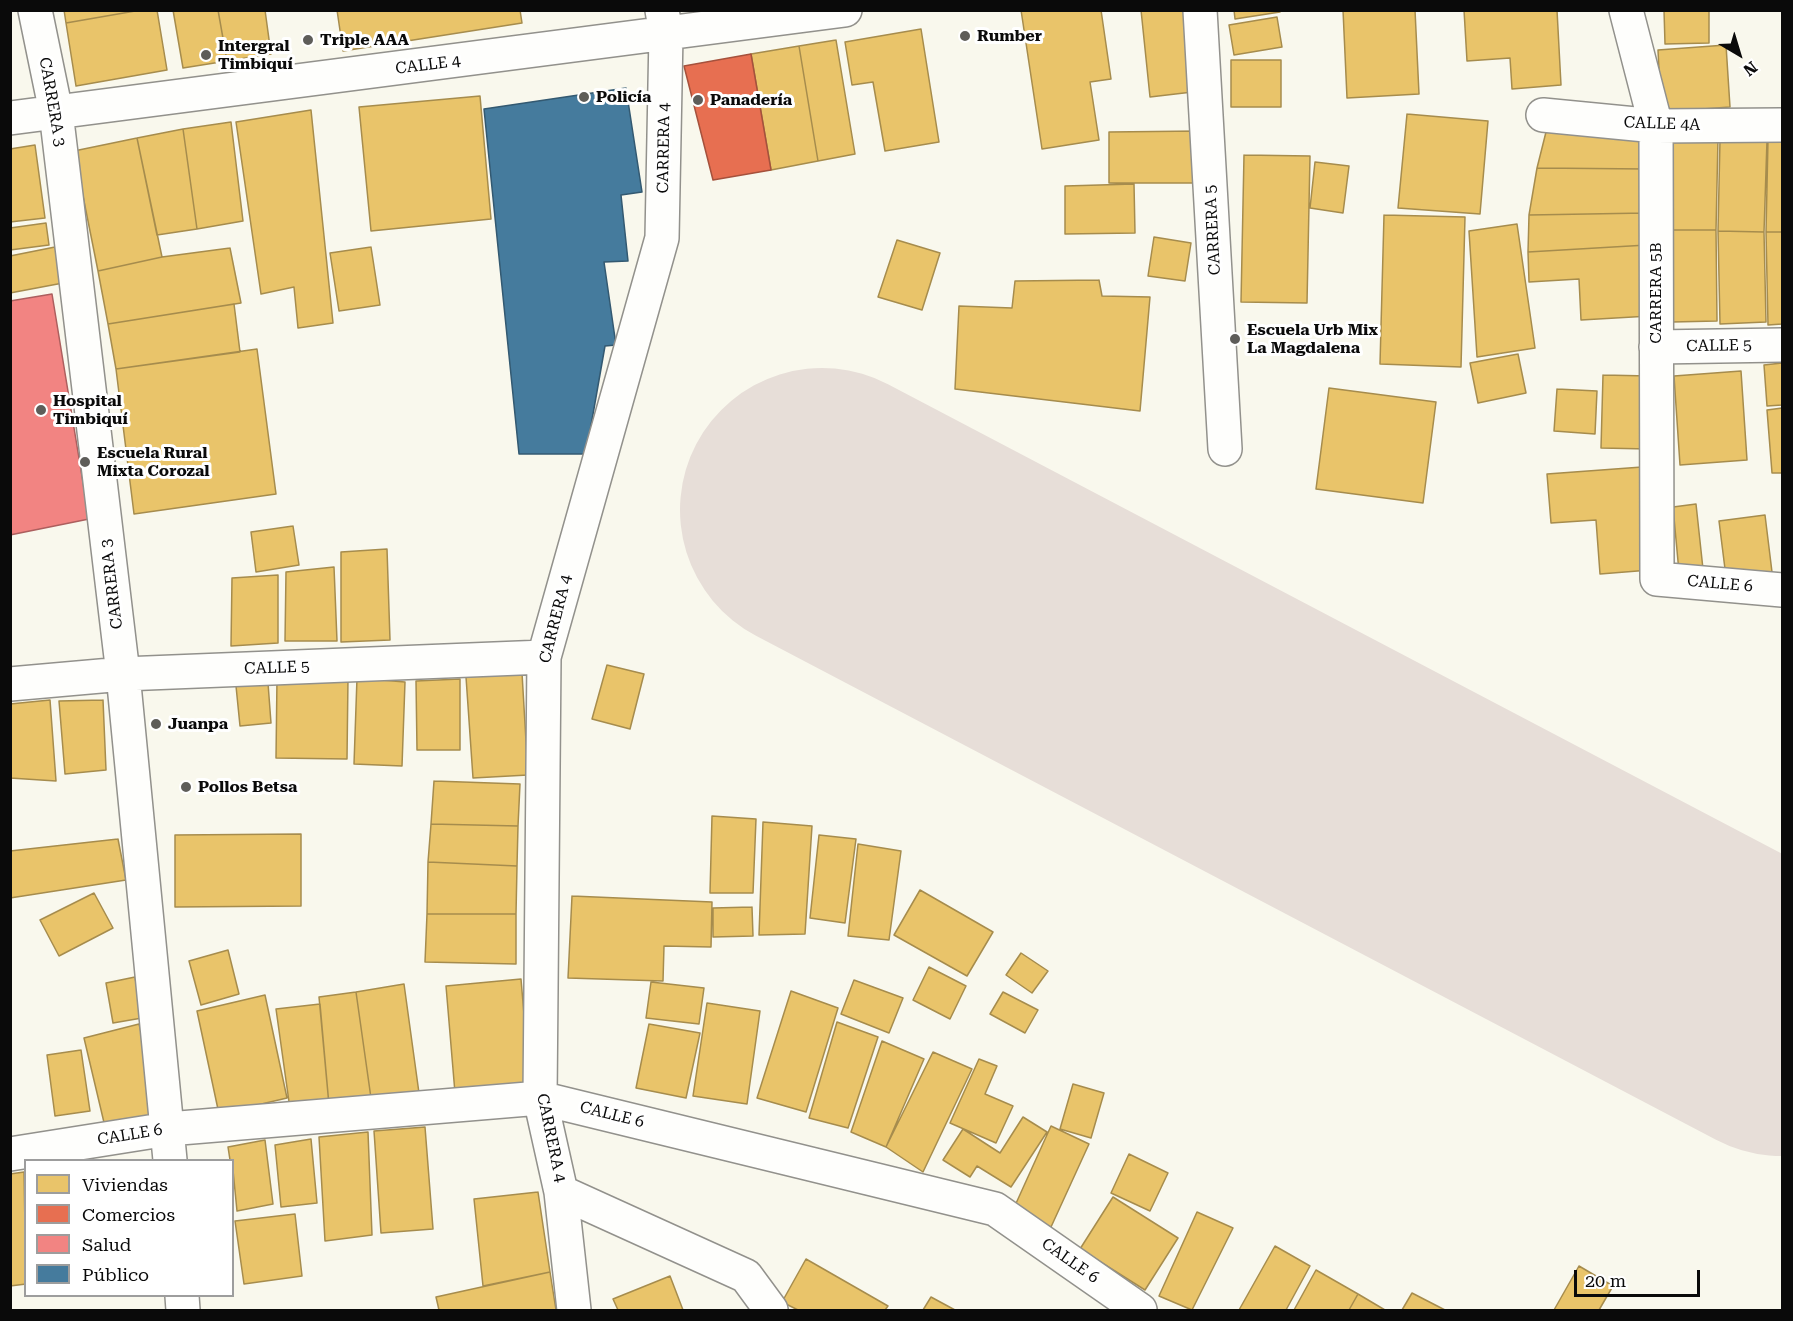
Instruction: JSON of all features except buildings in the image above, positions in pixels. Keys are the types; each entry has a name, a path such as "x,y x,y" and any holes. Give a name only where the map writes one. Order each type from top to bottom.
{"street":[{"name":"CARRERA 3","path":"35,10 56,112 123,674 169,1145"},
{"name":"CALLE 4","path":"10,118 664,22 845,10"},
{"name":"CARRERA 5","path":"1200,10 1226,449"},
{"name":"CARRERA 5B","path":"1626,10 1656,126 1657,579"},
{"name":"CARRERA 4","path":"574,1311 561,1191 540,1098 544,657 662,238 664,22"},
{"name":"CALLE 4A","path":"1543,115 1656,126 1782,125"},
{"name":"CALLE 5","path":"1656,347 1782,345"},
{"name":"CALLE 6","path":"1657,579 1782,590"},
{"name":"CALLE 5","path":"10,684 123,674 544,657"},
{"name":"CALLE 6","path":"10,1154 169,1145 540,1098 995,1209 1140,1311"},
{"path":"561,1191 746,1275 771,1311"}],"runway":[{"path":"822,510 1782,1014"}],"place":[{"name":"Rumber","path":"965,36"},
{"name":"Triple AAA","path":"308,40"},
{"name":"Intergral Timbiquí","path":"206,55"},
{"name":"Policía","path":"584,97"},
{"name":"Panadería","path":"698,100"},
{"name":"Escuela Urb Mix La Magdalena","path":"1235,339"},
{"name":"Hospital Timbiquí","path":"41,410"},
{"name":"Escuela Rural Mixta Corozal","path":"85,462"},
{"name":"Juanpa","path":"156,724"},
{"name":"Pollos Betsa","path":"186,787"}]}
